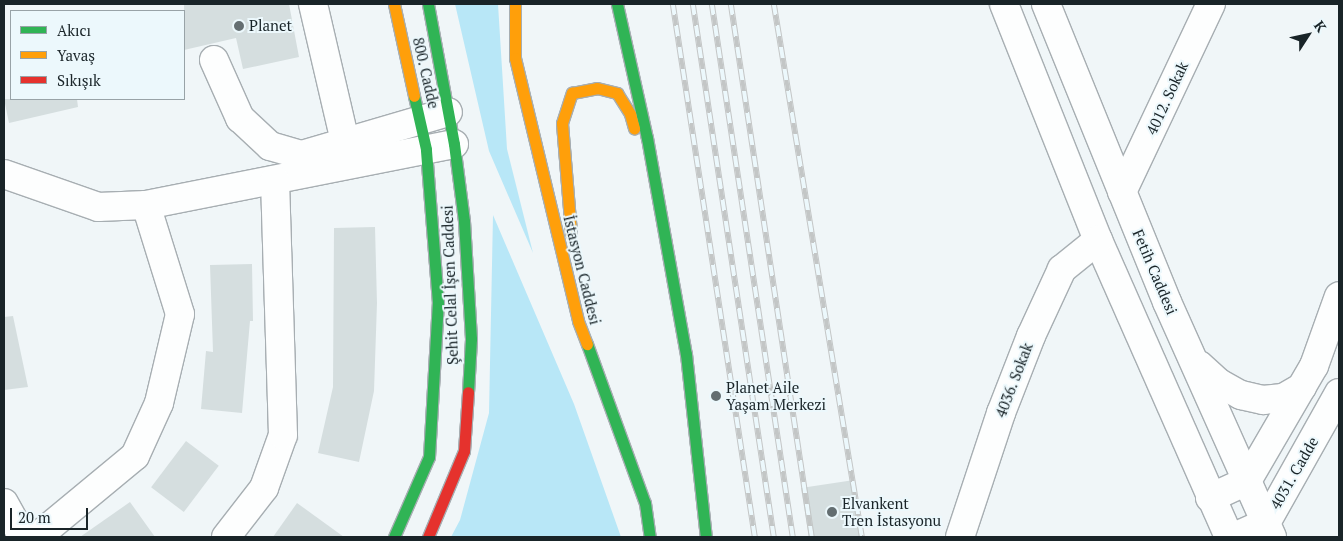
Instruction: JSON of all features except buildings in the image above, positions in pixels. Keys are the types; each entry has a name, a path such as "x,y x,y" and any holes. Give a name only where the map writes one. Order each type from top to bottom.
{"main road":[{"name":"800. Cadde","path":"394,4 421,118 426,149"},
{"name":"800. Cadde","path":"428,4 454,144"},
{"name":"İstasyon Caddesi","path":"515,4 515,58 578,321 645,503 650,537"},
{"path":"617,4 661,216 686,354 706,537"},
{"path":"578,321 562,124 572,93 597,88 617,93 630,114 661,216"},
{"name":"Şehit Celal İşen Caddesi","path":"428,537 464,450 470,339 464,221 454,144"},
{"name":"Şehit Celal İşen Caddesi","path":"394,537 429,457 438,303 426,149"}],"street":[{"path":"313,4 345,142"},
{"path":"1004,4 1098,240 1228,537"},
{"name":"Fetih Caddesi","path":"1046,4 1166,302 1196,362 1269,530"},
{"name":"4012. Sokak","path":"1122,192 1211,4"},
{"path":"214,60 240,118 270,146 302,155 421,118 448,112"},
{"path":"4,174 98,207 146,205 454,144"},
{"path":"226,537 264,488 283,435 275,180"},
{"path":"37,537 134,456 160,403 180,314 146,205"},
{"name":"4036. Sokak","path":"960,537 1001,413 1031,336 1062,269 1098,240"},
{"path":"1210,498 1247,481 1314,366 1339,296"},
{"path":"1196,362 1220,383 1241,395 1263,400 1283,398 1302,387"},
{"name":"4031. Cadde","path":"1234,537 1269,530 1339,393"},
{"path":"4,503 24,537"}],"shaded area":[{"path":"455,4 498,4 507,149 533,253 489,151"},
{"path":"493,215 574,404 621,537 451,537 460,520 489,413"}],"railway":[{"path":"673,4 755,537"},
{"path":"693,4 774,537"},
{"path":"712,4 793,537"},
{"path":"731,4 812,537"},
{"path":"774,4 862,537"}],"traffic: fast":[{"path":"428,4 454,144 464,221 471,339 468,392"},
{"path":"617,4 647,138 686,354 706,537"},
{"path":"394,537 429,457 438,303 426,149 414,96"},
{"path":"587,344 645,503 650,537"}],"traffic: slow":[{"path":"394,4 414,96"},
{"path":"515,4 515,58 578,321 587,344"},
{"path":"571,233 562,123 572,93 597,88 617,93 630,114 634,128"}],"traffic: jam":[{"path":"428,537 464,451 468,392"}],"place":[{"name":"Planet","path":"239,26"},
{"name":"Planet Aile Yaşam Merkezi","path":"716,396"},
{"name":"Elvankent Tren İstasyonu","path":"832,512"}]}
